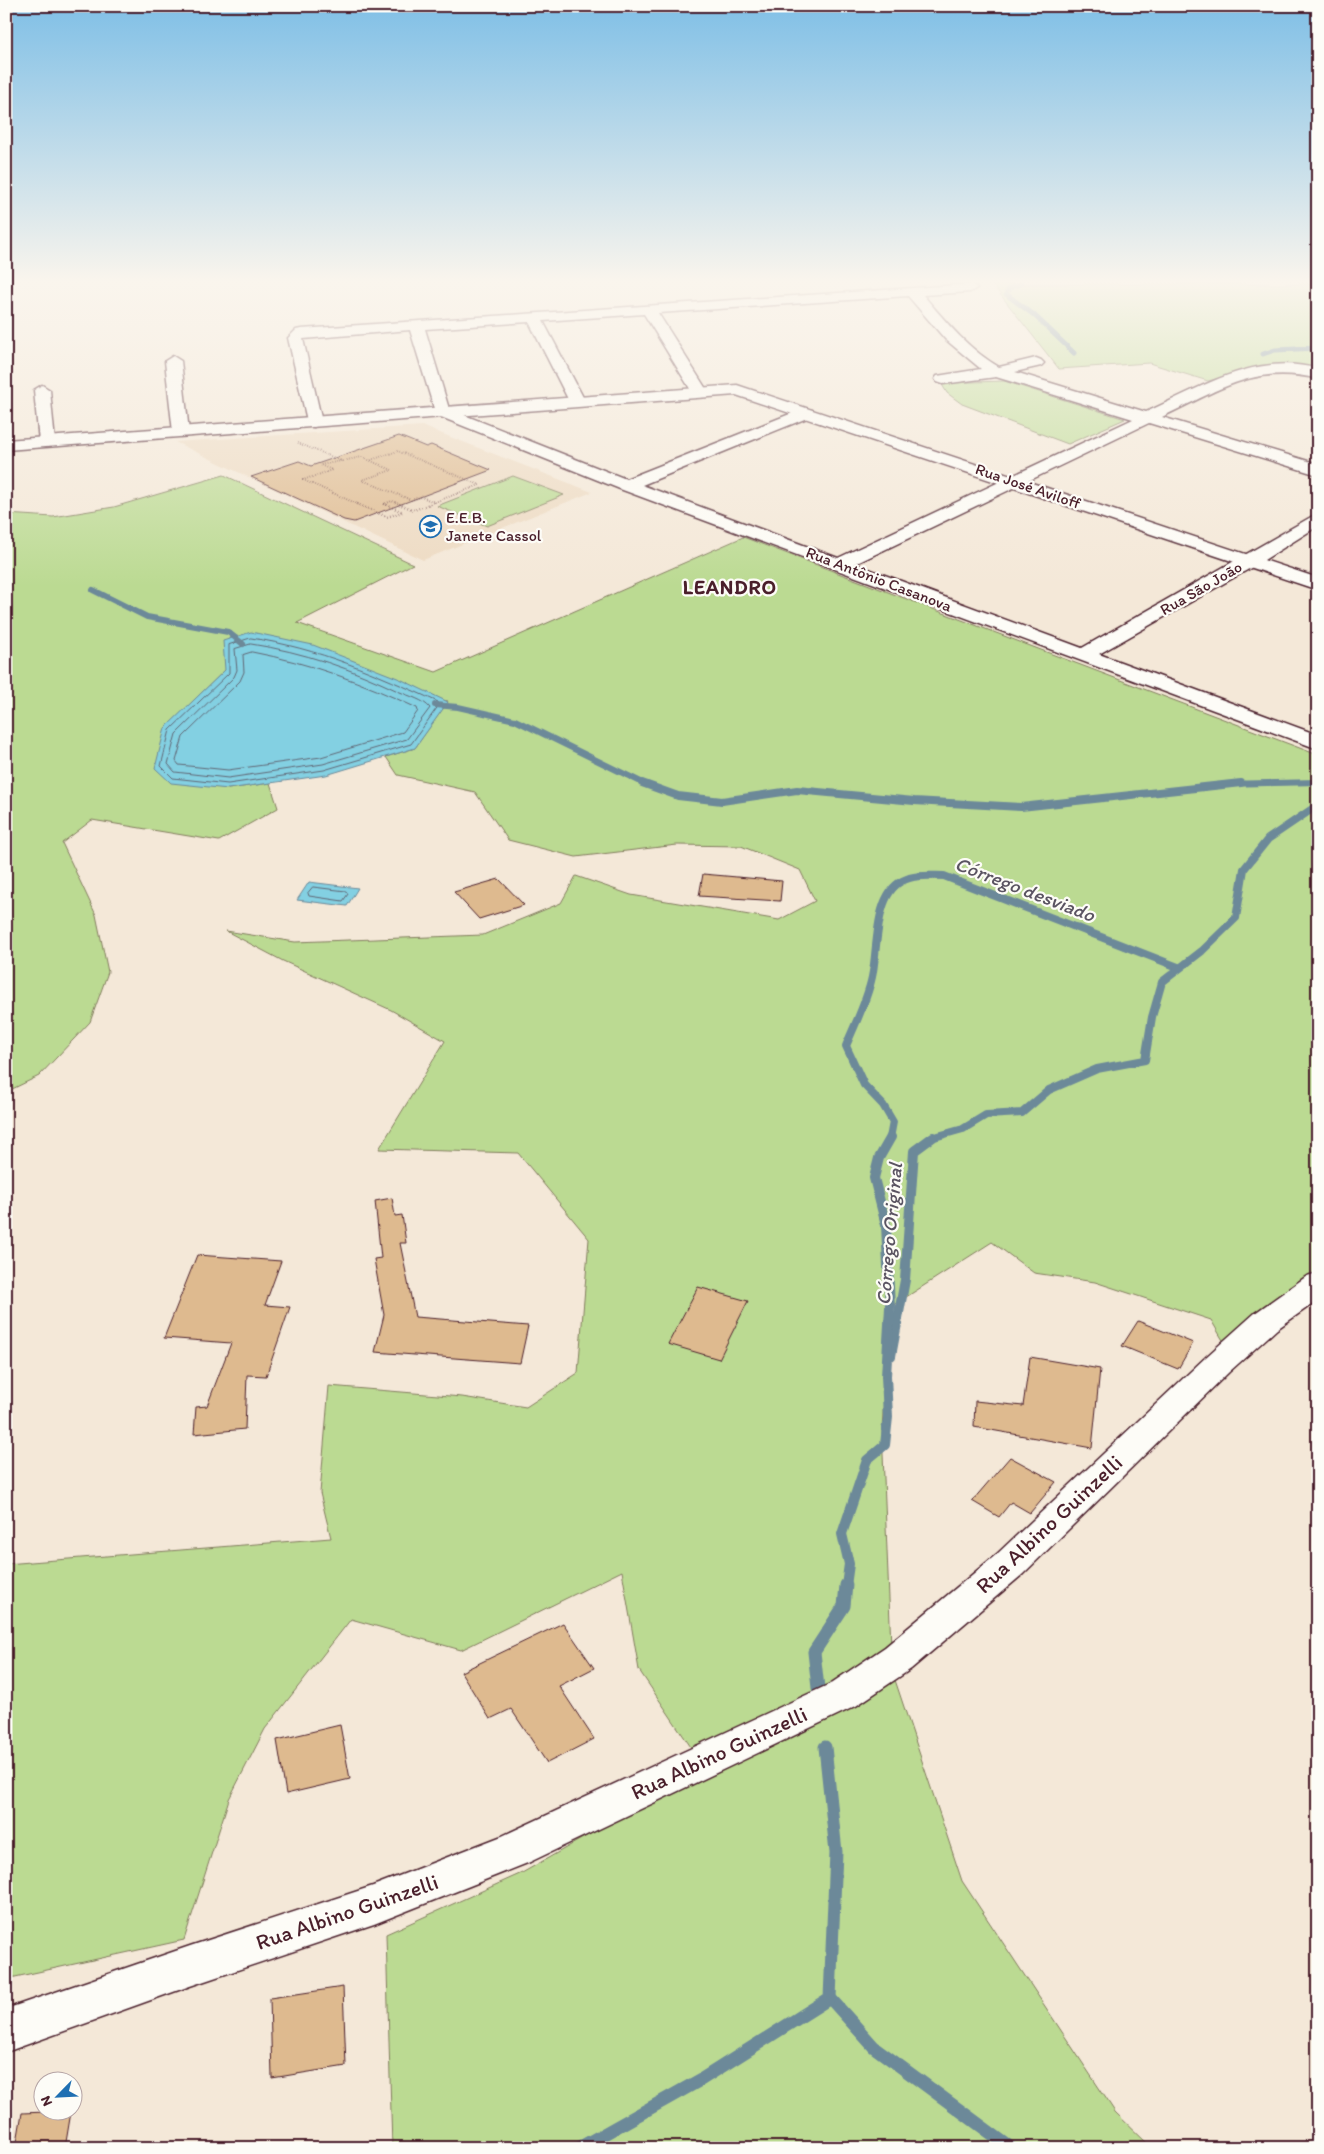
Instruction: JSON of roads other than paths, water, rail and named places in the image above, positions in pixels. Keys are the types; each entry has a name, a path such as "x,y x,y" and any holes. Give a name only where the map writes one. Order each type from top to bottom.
{"street":[{"path":"176,385 181,432"},
{"path":"306,385 314,422"},
{"path":"434,385 442,412"},
{"path":"568,385 577,402"},
{"path":"6,446 700,392 695,385"},
{"path":"1038,385 1318,470"},
{"path":"840,564 1011,481 1220,385"},
{"path":"42,390 47,442"},
{"name":"Rua José Aviloff","path":"700,392 737,390 1318,584"},
{"name":"Rua Antônio Casanova","path":"442,412 626,485 1318,743"},
{"path":"626,485 806,413"},
{"name":"Rua São João","path":"1082,656 1249,561 1316,520"},
{"name":"Rua Albino Guinzelli","path":"6,2031 190,1966 374,1906 507,1852 843,1695 898,1658 1010,1564 1225,1358 1266,1321 1318,1284"}],"water":[{"path":"251,632 313,645 400,679 448,702 415,748 326,775 228,789 171,783 155,768 165,728 225,670 223,641"},
{"path":"309,882 358,888 347,906 297,900"}],"waterway":[{"path":"93,590 147,617 228,632 243,644"},
{"path":"435,705 458,707 515,720 645,784"},
{"path":"1234,784 1318,782"},
{"path":"642,783 678,796 722,801 797,790 914,801 1021,807 1234,784"},
{"path":"1234,784 1241,783"},
{"path":"1225,784 1234,784"},
{"name":"Córrego Original","path":"932,1138 963,1129 986,1115 1022,1113 1049,1090 1097,1069 1145,1060 1152,1017 1162,982 1202,951 1236,918 1244,869 1268,839 1318,805"},
{"name":"Córrego desviado","path":"890,1138 893,1122 883,1105 864,1085 846,1046 870,986 879,924 886,898 893,888 902,881 917,876 944,876 1178,967"},
{"name":"Córrego Original","path":"846,1586 849,1564 842,1534 867,1460 885,1445 888,1417 886,1376 890,1307 886,1225 874,1178 879,1158 891,1137"},
{"name":"Córrego Original","path":"891,1356 905,1280 914,1151 932,1138"},
{"path":"818,1688 814,1652 844,1606 846,1585"},
{"path":"825,1747 836,1852 830,1998"},
{"path":"579,2148 702,2079 830,1998"},
{"path":"830,1998 874,2047 1011,2148"}],"place":[{"name":"E.E.B. Janete Cassol","path":"430,526"}],"district":[{"name":"LEANDRO","path":"730,587"}]}
